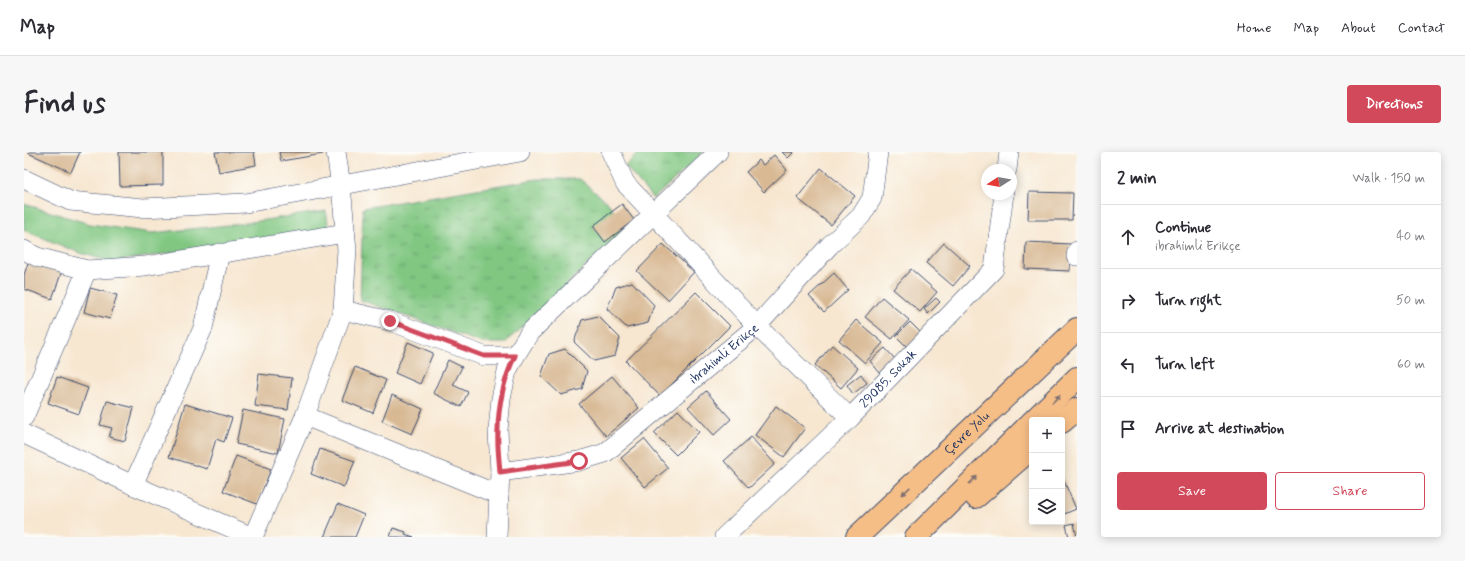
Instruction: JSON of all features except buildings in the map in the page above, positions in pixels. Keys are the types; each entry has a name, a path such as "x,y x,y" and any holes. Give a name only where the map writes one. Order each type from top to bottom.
{"main road":[{"name":"Çevre Yolu","path":"857,537 1077,329"},
{"path":"877,537 1077,348"},
{"path":"1037,417 1077,378"},
{"path":"1065,419 1077,409"},
{"path":"916,537 1029,425"},
{"path":"932,537 993,481 1029,451"}],"street":[{"path":"24,434 133,485 252,537 305,416 343,310 347,250 336,152"},
{"path":"24,179 70,201 143,208 246,203 520,152"},
{"path":"611,152 625,182 757,326 850,418"},
{"path":"497,537 500,472 498,430 507,372 515,356 530,332 718,152"},
{"name":"ibrahimli Erikçe","path":"500,472 579,461 605,453 757,326 830,245 860,216 872,198 878,152"},
{"path":"1008,164 1009,152"},
{"name":"29085. Sokak","path":"724,537 850,418 994,269 1003,200"},
{"path":"24,250 37,257 87,270 145,266 345,233"},
{"path":"133,485 203,328 220,253"},
{"path":"24,416 87,270"},
{"path":"343,310 390,321 484,356 515,356"},
{"path":"305,416 499,495"}],"green space":[{"path":"640,152 704,152 653,199 625,166"},
{"path":"537,179 580,179 609,204 625,229 505,343 482,343 360,300 363,208"},
{"path":"24,204 90,224 152,233 238,224 326,211 329,229 111,262 77,252 24,230"}],"route":[{"path":"390,321 484,356 515,356 507,372 502,399 498,430 500,472 579,461"}]}
